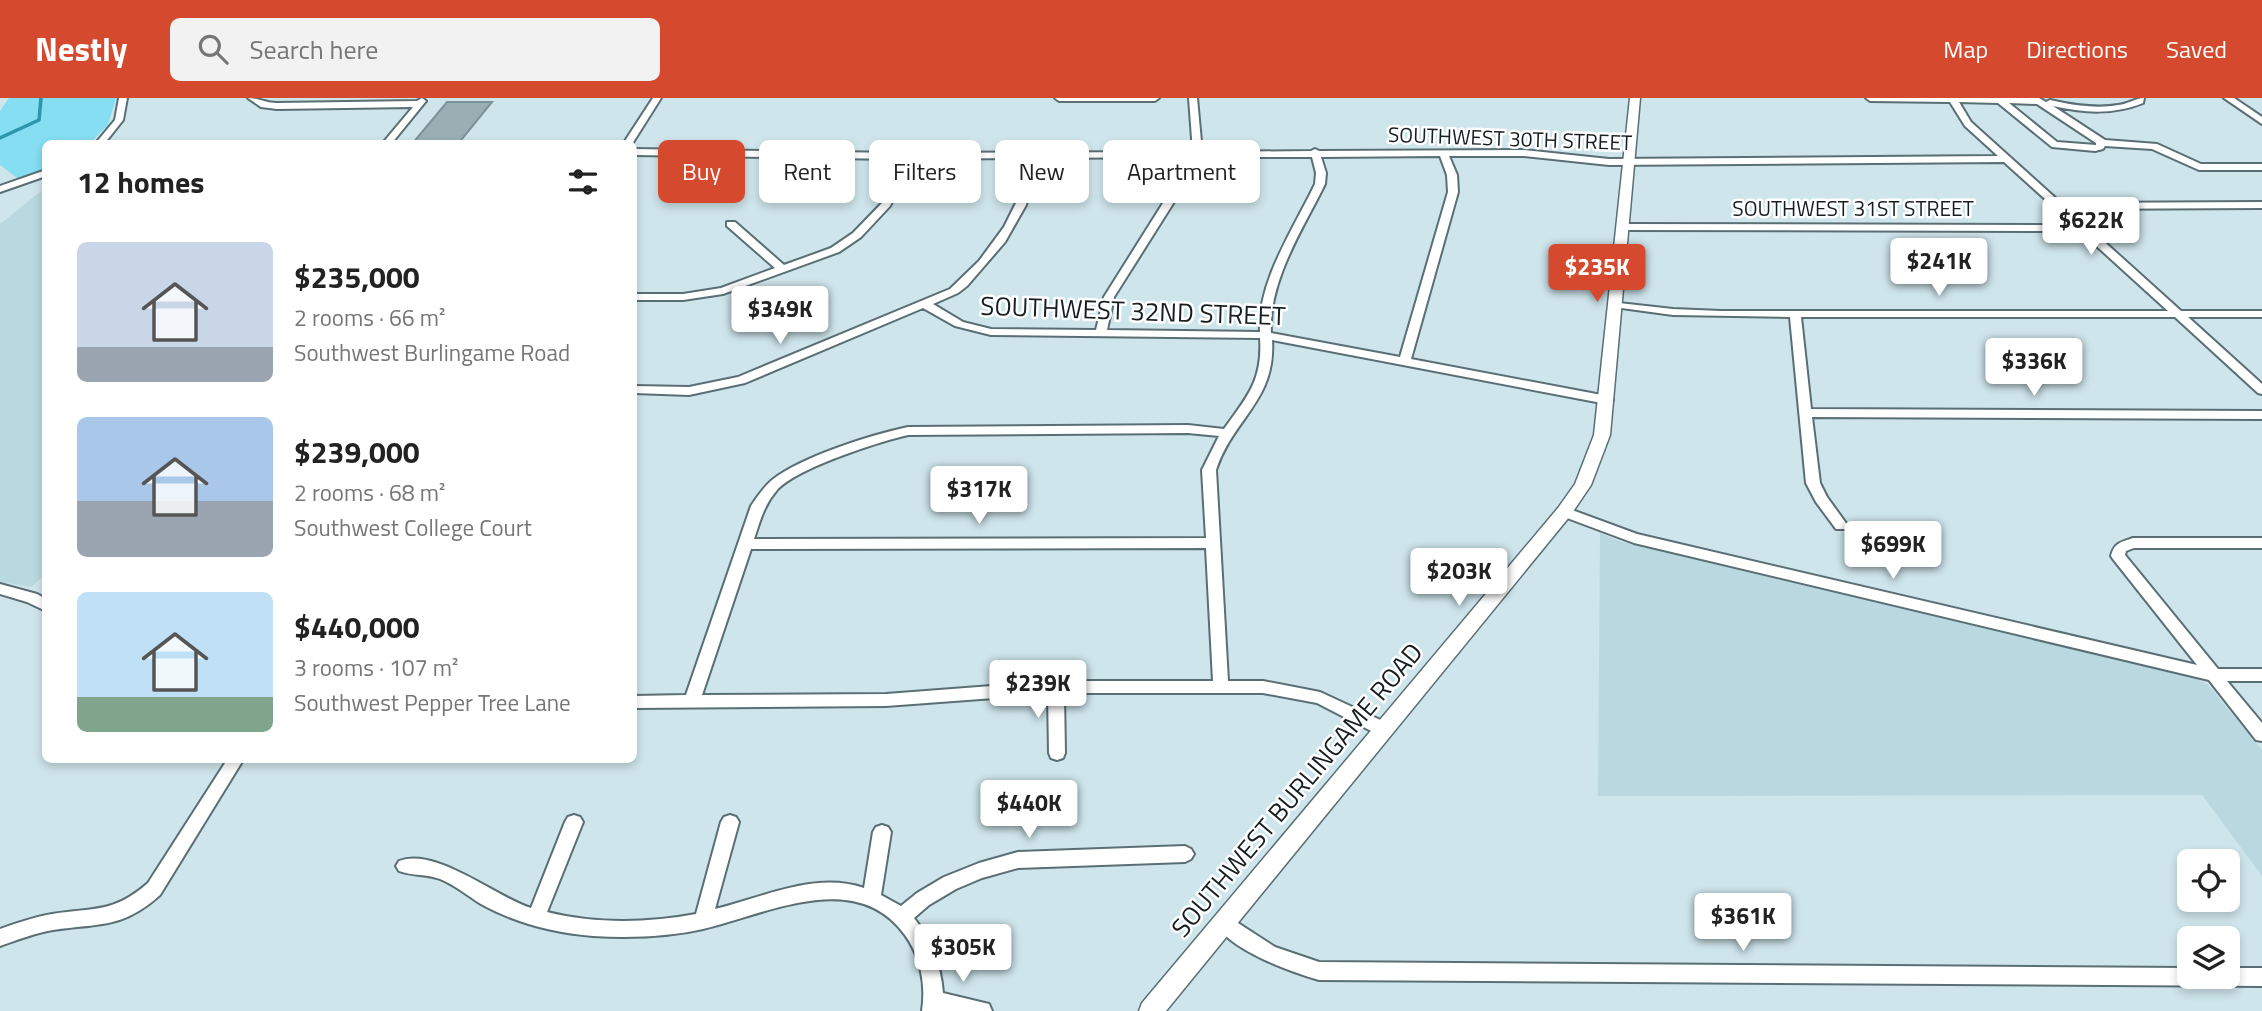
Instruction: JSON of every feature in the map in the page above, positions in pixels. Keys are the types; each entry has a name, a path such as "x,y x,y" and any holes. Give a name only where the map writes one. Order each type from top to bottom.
{"main road":[{"name":"SOUTHWEST BURLINGAME ROAD","path":"1151,1011 1564,512 1583,485 1598,450 1607,400 1635,98"}],"street":[{"path":"103,140 116,125 123,98"},
{"path":"630,140 657,98"},
{"path":"1059,98 1155,98"},
{"path":"1193,98 1197,140"},
{"path":"1870,98 2045,102 2102,109 2134,105 2140,102 2140,98"},
{"path":"2228,98 2262,121"},
{"path":"1954,99 1968,124 2262,390"},
{"path":"255,100 277,106 422,101"},
{"path":"2000,100 2055,145 2095,148 2100,147 2101,142"},
{"path":"389,140 422,101"},
{"path":"2045,102 2101,142 2154,146 2199,167 2262,167"},
{"name":"SOUTHWEST 30TH STREET","path":"637,152 869,156"},
{"name":"SOUTHWEST 30TH STREET","path":"1260,152 1523,153 1609,162 2007,159"},
{"path":"1221,687 1209,470 1213,455 1255,394 1265,374 1265,314 1271,285 1320,184 1321,173 1315,152"},
{"path":"1404,362 1453,192 1452,175 1443,153"},
{"path":"0,190 42,174"},
{"path":"637,297 714,293 783,270 835,250 863,230 886,203"},
{"path":"640,390 689,391 741,380 925,304 963,285 1004,234 1021,203"},
{"path":"1101,333 1109,297 1168,203"},
{"path":"2058,206 2262,205"},
{"path":"731,224 783,270"},
{"name":"SOUTHWEST 31ST STREET","path":"1622,227 2083,228"},
{"name":"SOUTHWEST 32ND STREET","path":"925,304 959,324 990,332 1266,335 1607,400"},
{"path":"1614,304 1693,313 2262,313"},
{"path":"1795,314 1813,483 1841,526"},
{"path":"1805,413 2262,415"},
{"path":"692,702 758,506 780,480 813,463 876,438 928,429 1188,429 1226,433"},
{"path":"1564,512 1634,538 2213,675 2262,675"},
{"path":"745,544 1212,543"},
{"path":"2262,543 2133,543 2125,545 2119,551 2121,562 2262,735"},
{"path":"0,589 42,604"},
{"path":"637,702 886,700 1056,687 1263,687 1305,693 1338,705 1383,729"},
{"path":"1056,687 1057,753"},
{"path":"0,938 51,923 107,919 136,906 154,889 233,763"},
{"path":"537,917 574,822"},
{"path":"703,921 730,822"},
{"path":"871,898 882,832"},
{"path":"902,917 923,899 950,883 978,871 1018,860 1185,854"},
{"path":"405,866 446,874 494,901 537,917 588,927 632,929 703,921 813,890 850,892 871,898 902,917 915,934 926,953 932,975 933,1005 982,1011"},
{"path":"1224,922 1248,942 1281,961 1319,971 2262,977"}],"shaded area":[{"path":"9,98 116,98 108,125 93,140 42,140 42,170 20,180 0,165 0,111"},
{"path":"42,190 42,577 32,587 0,582 0,224"},
{"path":"1600,533 1622,542 2196,678 2208,685 2262,750 2262,876 2202,795 1598,796"}],"building":[{"path":"447,102 492,102 461,140 415,140"}],"waterway":[{"path":"0,138 39,120 41,98"}]}
